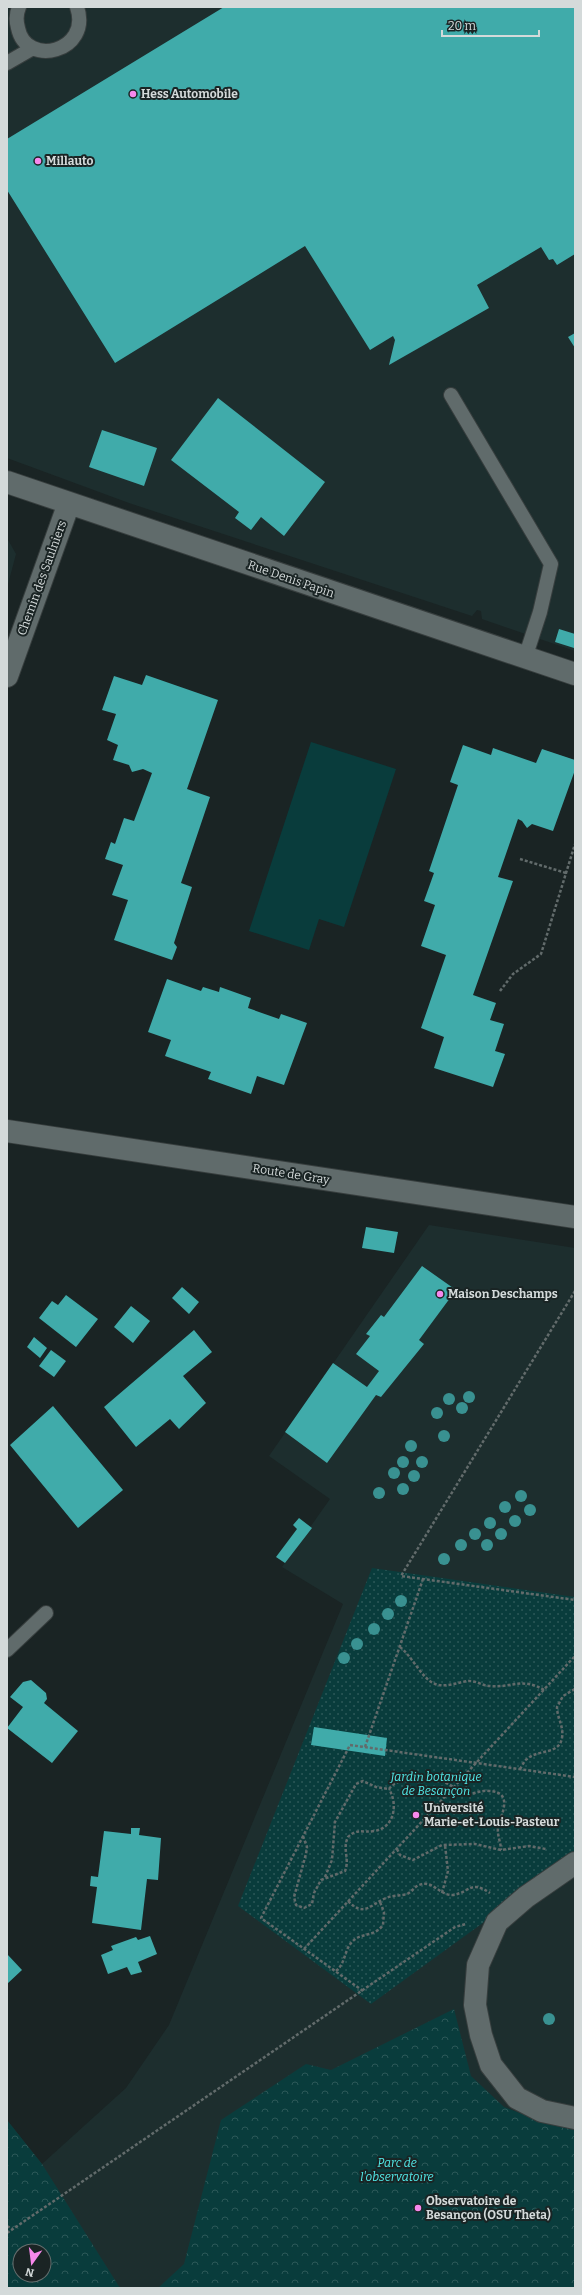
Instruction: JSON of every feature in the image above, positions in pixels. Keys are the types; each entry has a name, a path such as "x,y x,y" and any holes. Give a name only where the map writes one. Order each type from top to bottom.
{"street":[{"name":"Rue Denis Papin","path":"7,482 575,674"},
{"name":"Chemin des Saulniers","path":"7,676 69,503"},
{"name":"Route de Gray","path":"7,1131 575,1217"},
{"path":"574,1864 505,1916 478,1965 475,2005 481,2035 491,2065 517,2098 542,2111 575,2118"}],"lane":[{"path":"19,7 16,21 18,32 24,41 33,48 43,51 53,51 62,48 70,42 79,24 77,7"},
{"path":"7,63 33,48"},
{"path":"451,395 551,564 540,612 525,658"},
{"path":"7,1650 46,1613"}],"path":[{"path":"500,991 514,974 541,954 575,844"},
{"path":"520,859 566,873"},
{"path":"575,1291 401,1576 575,1600"},
{"path":"366,1747 422,1579"},
{"path":"400,1647 408,1653 429,1680 436,1684 468,1681 489,1686 520,1682 533,1684 544,1690"},
{"path":"304,1949 575,1656"},
{"path":"520,1769 526,1759 534,1754 551,1751 558,1746 562,1739 563,1729 557,1707 563,1696 575,1689"},
{"path":"363,1991 261,1918 350,1745 575,1777"},
{"path":"389,1789 396,1782 404,1780 422,1782 434,1779 455,1786 467,1794 488,1790 500,1796 504,1804 504,1812 498,1828 501,1850"},
{"path":"303,1836 307,1847 306,1854 294,1897 296,1905 304,1908 312,1904 314,1893 319,1884 326,1877 332,1860 335,1822 356,1784 363,1781 376,1787 389,1789 394,1797 395,1809 386,1824 375,1831 360,1830 353,1832 345,1843 348,1864 345,1871 326,1877"},
{"path":"397,1849 400,1855 413,1860 430,1849 445,1844 475,1844 501,1850 521,1846 537,1846 561,1856 574,1864"},
{"path":"442,1893 448,1871 445,1844"},
{"path":"7,2233 455,1927 476,1921 505,1916 481,1887 472,1887 455,1894 442,1893 431,1885 425,1884 420,1885 407,1894 390,1896 365,1909 356,1908 348,1901"},
{"path":"336,1971 344,1962 349,1945 354,1939 359,1936 372,1934 382,1925 384,1912 380,1902"},
{"path":"7,2226 13,2229"}],"shaded area":[{"path":"7,7 575,7 575,651 482,619 481,611 477,610 472,616 129,503 7,458"},
{"path":"7,538 16,554 7,588"},
{"name":"Université Marie-et-Louis-Pasteur","path":"429,1225 575,1248 575,2288 7,2288 7,2120 42,2164 126,2088 169,2025 343,1604 282,1567 330,1499 269,1456"}],"green space":[{"path":"311,742 396,769 344,927 319,919 309,950 249,931"},
{"name":"Jardin botanique de Besançon","path":"372,1568 575,1597 575,1856 371,2004 238,1906"},
{"name":"Parc de l'observatoire","path":"454,2009 471,2076 504,2107 543,2122 575,2130 575,2288 158,2288 184,2264 221,2120 306,2064 331,2070"},
{"path":"7,2120 42,2164 120,2288 7,2288"}],"building":[{"path":"224,7 575,7 575,254 557,265 553,259 549,260 541,247 477,285 489,308 389,365 395,340 393,336 370,350 305,246 115,363 7,190 7,139"},
{"path":"575,333 575,348 568,337"},
{"path":"218,398 325,482 284,536 261,517 251,530 235,518 239,512 171,460"},
{"path":"102,430 157,448 144,486 89,467"},
{"path":"559,629 575,634 574,648 555,642"},
{"path":"146,675 218,700 187,789 210,797 181,883 192,887 174,943 177,947 172,960 114,940 128,900 112,895 123,865 105,859 111,842 115,844 124,818 134,821 152,773 143,769 132,772 129,765 113,760 118,745 107,740 116,714 102,710 114,676 142,685"},
{"path":"463,745 491,755 493,748 536,763 542,749 575,760 575,770 553,831 532,824 527,828 522,821 518,819 498,877 513,881 473,995 496,1003 490,1020 504,1024 495,1051 505,1054 493,1087 434,1068 444,1037 421,1028 446,955 421,946 435,905 424,901 434,873 429,871 458,785 450,782"},
{"path":"167,979 201,991 203,987 219,992 220,987 251,998 248,1008 279,1019 281,1014 307,1023 284,1085 257,1076 251,1094 208,1079 211,1072 165,1056 171,1040 148,1032"},
{"path":"366,1227 398,1232 394,1253 362,1248"},
{"path":"422,1266 456,1290 419,1340 424,1344 381,1397 376,1395 327,1463 285,1432 333,1363 367,1387 379,1371 356,1354 370,1336 366,1334 381,1315 384,1317"},
{"path":"182,1287 199,1302 189,1314 172,1298"},
{"path":"66,1295 98,1319 76,1347 39,1318 52,1301 58,1305"},
{"path":"131,1306 150,1321 133,1343 114,1327"},
{"path":"194,1330 212,1352 183,1376 206,1403 179,1429 170,1419 136,1447 104,1407"},
{"path":"34,1337 47,1348 40,1358 27,1347"},
{"path":"51,1350 66,1361 54,1377 39,1366"},
{"path":"53,1406 123,1490 78,1528 10,1445"},
{"path":"299,1518 312,1528 285,1563 276,1557 297,1529 293,1525"},
{"path":"31,1680 46,1693 47,1699 44,1703 78,1731 52,1763 7,1728 23,1707 10,1697 23,1682"},
{"path":"314,1727 387,1738 385,1756 311,1745"},
{"path":"131,1828 140,1828 139,1835 161,1838 158,1880 147,1879 141,1930 92,1923 97,1887 90,1886 91,1876 98,1877 104,1831 131,1834"},
{"path":"150,1936 157,1954 138,1962 142,1972 131,1975 127,1967 108,1974 101,1955 113,1950 111,1946 136,1937 138,1940"},
{"path":"7,1954 22,1970 7,1984"}],"place":[{"name":"Hess Automobile","path":"133,94"},
{"name":"Millauto","path":"38,161"},
{"name":"Maison Deschamps","path":"440,1294"},
{"name":"Université Marie-et-Louis-Pasteur","path":"416,1815"},
{"name":"Observatoire de Besançon (OSU Theta)","path":"418,2208"}]}
